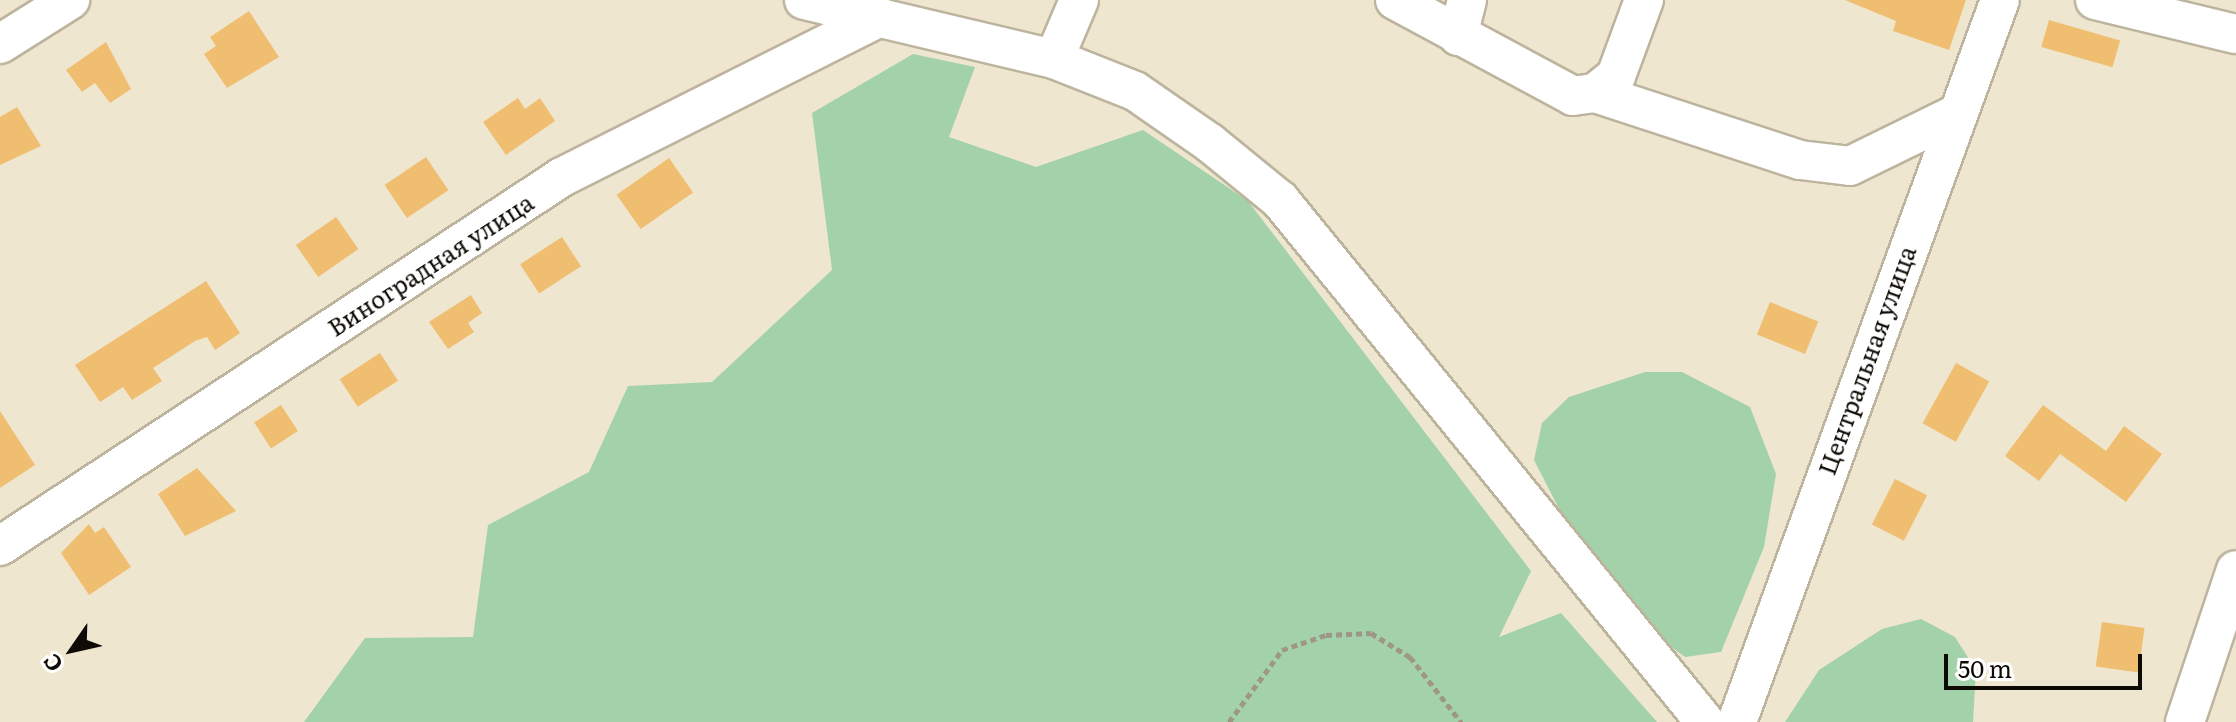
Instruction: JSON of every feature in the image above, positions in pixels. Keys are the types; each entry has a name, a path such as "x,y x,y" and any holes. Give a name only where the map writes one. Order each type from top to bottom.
{"street":[{"path":"0,44 70,0"},
{"path":"804,0 1054,59 1135,91 1280,200 1705,722"},
{"path":"1054,59 1079,0"},
{"path":"1395,0 1463,18 1573,96 1606,85 1800,160 1850,166 1954,115"},
{"path":"1606,85 1644,0"},
{"name":"Центральная улица","path":"1737,722 1954,115 2000,0"},
{"path":"2095,0 2236,34"},
{"name":"Виноградная улица","path":"0,546 562,177 880,17"},
{"path":"2185,722 2236,570"}],"path":[{"path":"1229,722 1282,650 1326,635 1371,633 1410,657 1461,722"}],"green space":[{"path":"913,54 975,67 949,137 1036,167 1143,130 1248,201 1531,571 1499,637 1561,613 1657,722 304,722 365,638 473,637 488,525 589,472 628,386 712,382 832,270 812,113"},
{"path":"1645,372 1682,372 1750,407 1776,474 1764,547 1721,652 1685,657 1655,635 1570,530 1534,460 1542,423 1569,397"},
{"path":"1921,619 1955,637 1976,670 1973,722 1785,722 1819,670 1882,629"}],"building":[{"path":"1845,0 1966,0 1949,50 1893,31 1896,21"},
{"path":"249,11 279,57 227,88 204,54 216,46 210,37"},
{"path":"2049,20 2120,40 2112,67 2041,47"},
{"path":"106,42 131,89 110,103 95,83 82,92 66,70"},
{"path":"518,98 525,109 540,98 555,121 506,155 483,122"},
{"path":"17,107 41,146 0,165 0,117"},
{"path":"426,157 448,190 407,218 385,185"},
{"path":"669,158 693,192 641,229 617,195"},
{"path":"336,217 358,249 318,277 296,245"},
{"path":"562,237 581,266 539,294 520,264"},
{"path":"206,281 240,333 215,350 207,337 195,341 153,368 162,381 132,400 123,387 100,402 75,365"},
{"path":"471,295 482,313 468,323 474,332 448,349 429,322"},
{"path":"1770,302 1818,321 1805,354 1757,334"},
{"path":"380,353 398,381 358,407 340,379"},
{"path":"1956,363 1989,381 1956,442 1923,423"},
{"path":"281,405 298,431 271,448 254,422"},
{"path":"2043,405 2106,451 2124,426 2162,454 2126,502 2060,454 2039,481 2005,456"},
{"path":"0,411 35,465 0,488"},
{"path":"197,468 236,511 185,536 158,494"},
{"path":"1895,479 1927,495 1904,541 1872,524"},
{"path":"89,524 95,533 104,527 131,567 89,595 61,553"},
{"path":"2102,622 2145,628 2138,673 2096,667"}]}
